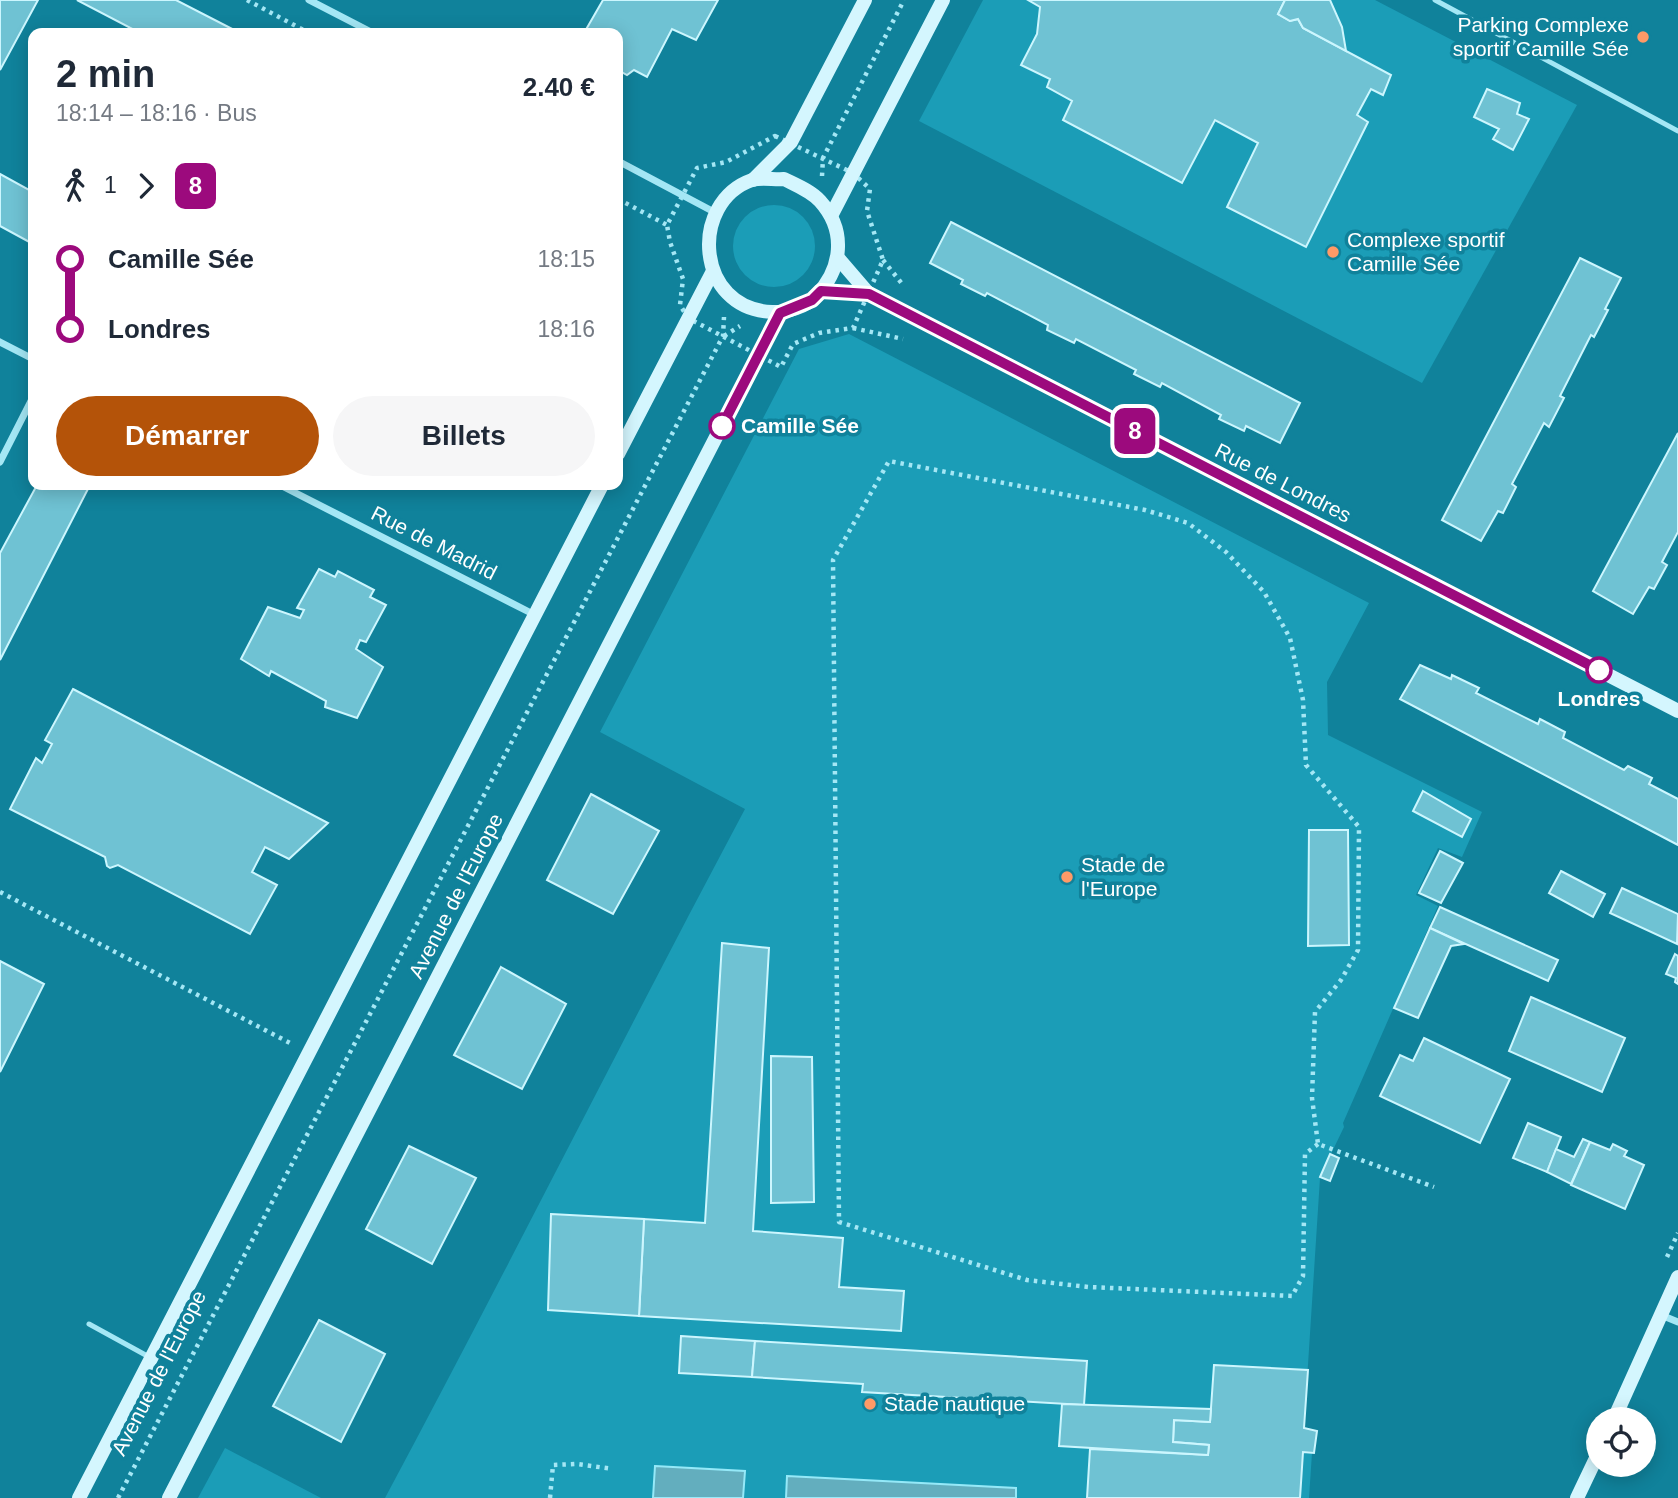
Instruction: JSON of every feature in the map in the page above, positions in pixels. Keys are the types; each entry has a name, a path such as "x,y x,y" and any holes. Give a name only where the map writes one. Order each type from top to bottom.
{"main road":[{"path":"753,180 784,180 819,200 831,216 837,232 838,258 829,282 812,300 780,313 763,312 742,305 720,286 710,265 709,237 716,213 732,192 753,180 791,142 865,0"},
{"path":"831,216 943,0"},
{"name":"Rue de Londres","path":"838,258 869,294 1678,711"},
{"path":"623,444 713,271"},
{"name":"Rue de Londres","path":"821,291 869,294"},
{"name":"Avenue de l'Europe","path":"169,1498 780,313"},
{"name":"Avenue de l'Europe","path":"79,1498 599,490"},
{"path":"1619,1407 1678,1277"},
{"path":"1577,1498 1587,1477"}],"street":[{"path":"309,0 363,28"},
{"path":"623,164 716,213"},
{"path":"0,342 28,356"},
{"path":"0,462 28,407"},
{"name":"Rue de Madrid","path":"290,490 535,614"},
{"path":"1661,1315 1678,1322"}],"lane":[{"path":"1436,0 1678,131"},
{"path":"89,1324 152,1358"}],"path":[{"path":"247,0 300,28"},
{"path":"823,158 904,0"},
{"path":"623,202 667,225"},
{"path":"759,356 781,367 793,345 819,333 853,328 869,294"},
{"name":"Avenue de l'Europe","path":"118,1498 723,336"},
{"path":"889,461 1145,510 1188,523 1226,552 1264,592 1290,638 1303,700 1306,765 1359,827 1358,950 1341,980 1315,1012 1312,1098 1318,1143 1305,1154 1303,1276 1292,1296 1088,1287 1027,1280 839,1222 833,560 889,461"},
{"path":"0,892 309,1053"},
{"path":"1318,1143 1434,1187"},
{"path":"550,1498 553,1465 577,1464 614,1469"}],"shaded area":[{"name":"Complexe sportif Camille Sée","path":"983,0 1375,0 1577,105 1422,383 919,121"},
{"path":"774,205 790,208 803,217 812,230 815,246 812,262 803,275 790,284 774,287 758,284 745,275 736,262 733,246 736,230 745,217 758,208"},
{"name":"Stade de l'Europe","path":"849,334 1369,603 1327,682 1328,735 1482,812 1462,857 1438,848 1416,895 1438,906 1343,1123 1344,1127 1331,1154 1339,1158 1330,1181 1320,1178 1304,1427 1317,1431 1312,1453 1309,1498 385,1498 745,809 600,732 799,349"},
{"path":"225,1448 321,1498 198,1498"},
{"path":"655,1466 745,1471 743,1498 653,1498"},
{"path":"787,1476 1016,1488 1016,1498 786,1498"}],"building":[{"path":"0,0 38,0 0,70"},
{"path":"77,0 176,0 230,28 130,28"},
{"path":"603,0 718,0 696,40 672,29 647,77 634,70 627,75 623,73 623,28 587,28"},
{"path":"1028,0 1285,0 1278,14 1290,21 1298,19 1303,28 1391,75 1383,95 1371,89 1357,115 1368,122 1306,247 1227,207 1258,143 1215,120 1182,183 1063,120 1072,101 1047,87 1050,79 1021,65 1037,34 1040,7"},
{"path":"1285,0 1330,0 1342,27 1346,51 1303,28 1298,19 1290,21 1278,14"},
{"path":"1487,89 1520,103 1517,114 1529,119 1513,150 1493,139 1499,129 1474,117"},
{"path":"0,174 28,189 28,241 0,226"},
{"path":"951,222 1300,403 1280,443 1246,426 1244,431 1219,419 1221,415 1162,383 1160,387 1134,374 1136,370 1076,339 1074,343 1047,330 1048,325 987,293 985,296 961,284 963,280 930,263"},
{"path":"1580,258 1621,278 1605,309 1608,310 1594,337 1591,335 1560,396 1564,398 1549,427 1544,423 1512,484 1516,487 1503,513 1498,511 1481,541 1442,520"},
{"path":"1678,433 1678,532 1662,562 1667,565 1654,589 1649,587 1633,614 1593,591"},
{"path":"34,490 87,490 0,660 0,553"},
{"path":"319,569 335,577 338,571 374,590 370,597 386,605 366,642 360,640 356,649 383,667 357,718 325,707 326,701 271,671 269,676 241,659 268,607 300,618 304,610 297,608"},
{"path":"1420,665 1451,679 1452,675 1479,688 1476,693 1538,724 1540,719 1565,732 1563,738 1624,770 1628,766 1652,778 1649,784 1678,799 1678,845 1400,699"},
{"path":"73,689 328,823 289,859 265,847 252,872 277,885 250,934 118,865 110,868 105,857 10,809 36,758 42,763 52,744 45,740"},
{"path":"1423,791 1471,819 1462,837 1413,811"},
{"path":"591,794 659,831 613,914 547,880"},
{"path":"1309,830 1348,830 1349,945 1308,946"},
{"path":"1440,851 1463,863 1441,903 1419,893"},
{"path":"1561,871 1605,894 1593,917 1549,893"},
{"path":"1622,888 1678,914 1677,944 1610,913"},
{"path":"1440,907 1558,960 1548,981 1430,928"},
{"path":"1430,928 1464,944 1451,946 1418,1018 1394,1008"},
{"path":"722,943 769,948 753,1231 843,1238 839,1287 904,1291 901,1331 639,1316 644,1219 705,1223"},
{"path":"1675,954 1678,956 1678,984 1675,982 1676,978 1666,974"},
{"path":"0,961 44,984 0,1072"},
{"path":"501,967 566,1004 522,1089 454,1055"},
{"path":"1531,997 1625,1038 1602,1092 1509,1051"},
{"path":"1424,1038 1510,1079 1480,1143 1380,1096 1400,1055 1413,1061"},
{"path":"771,1056 812,1057 814,1202 771,1203"},
{"path":"1528,1123 1561,1137 1547,1172 1513,1158"},
{"path":"1583,1139 1590,1142 1571,1184 1547,1172 1556,1149 1574,1157"},
{"path":"1590,1142 1610,1150 1613,1144 1627,1151 1624,1156 1644,1165 1625,1209 1571,1185"},
{"path":"409,1146 476,1178 432,1264 366,1229"},
{"path":"1330,1154 1339,1158 1330,1181 1320,1177"},
{"path":"551,1214 644,1219 639,1316 548,1310"},
{"path":"319,1320 385,1354 341,1442 273,1406"},
{"path":"681,1336 755,1341 752,1377 679,1373"},
{"path":"755,1341 1087,1361 1084,1405 862,1392 863,1384 752,1377"},
{"path":"1214,1365 1308,1370 1304,1428 1317,1431 1314,1453 1303,1452 1300,1498 1087,1498 1090,1449 1208,1455 1209,1445 1173,1442 1174,1420 1210,1422"},
{"path":"1062,1404 1211,1409 1210,1422 1174,1420 1173,1442 1209,1445 1208,1455 1059,1446"}],"bus line":[{"name":"8","path":"722,426 780,313 812,300 821,291 869,294 1599,670"}],"place":[{"name":"Parking Complexe sportif Camille Sée","path":"1643,37"},
{"name":"Complexe sportif Camille Sée","path":"1333,252"},
{"name":"Camille Sée","path":"722,426"},
{"name":"Londres","path":"1599,670"},
{"name":"Stade de l'Europe","path":"1067,877"},
{"name":"Stade nautique","path":"870,1404"}]}
